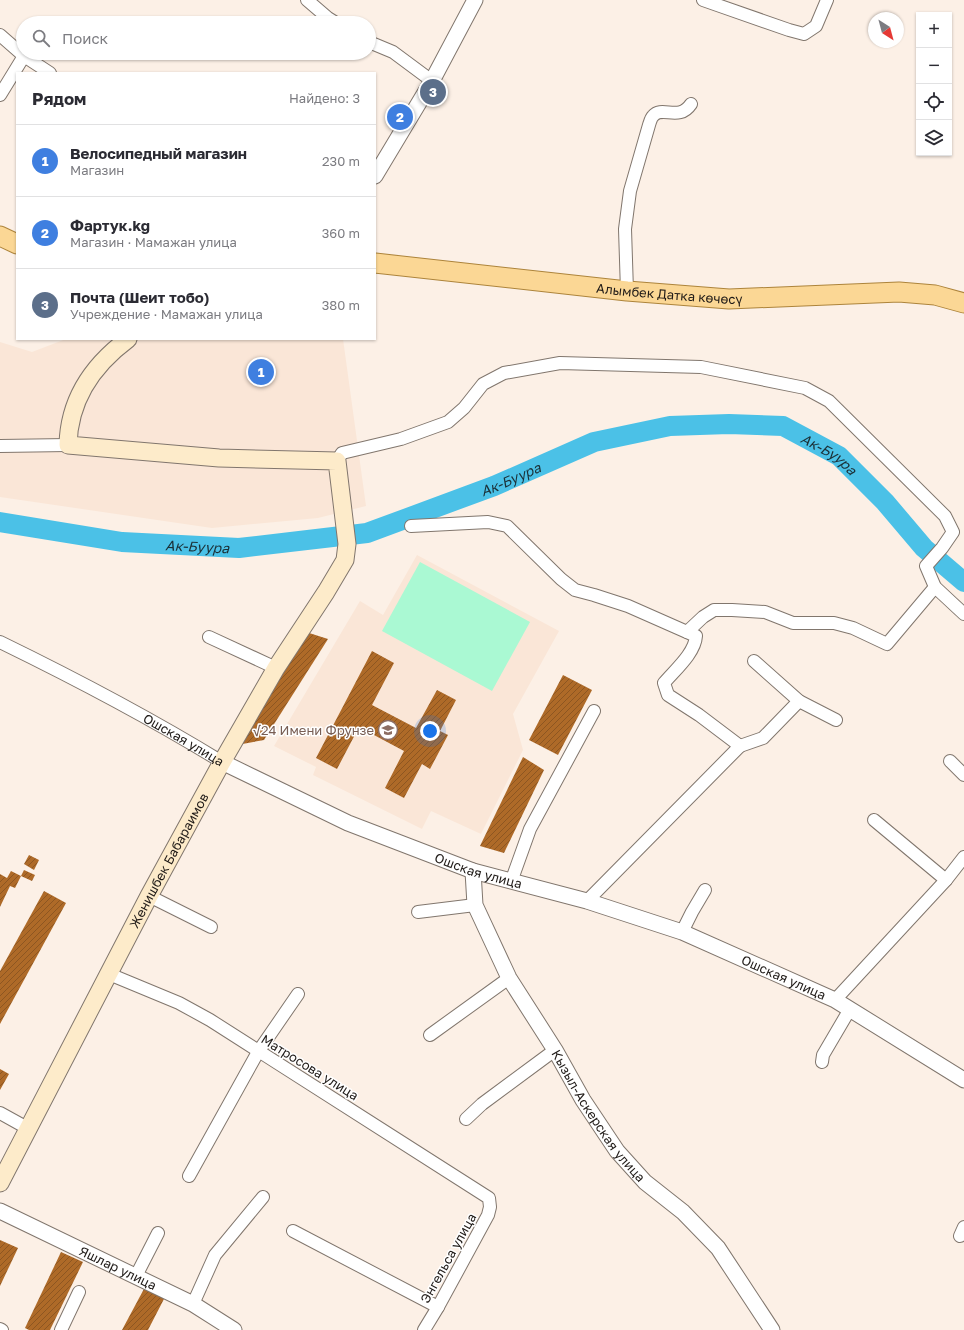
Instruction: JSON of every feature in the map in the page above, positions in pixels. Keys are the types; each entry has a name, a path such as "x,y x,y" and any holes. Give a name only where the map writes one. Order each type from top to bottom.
{"main road":[{"path":"0,236 16,244"},
{"name":"Алымбек Датка көчөсү","path":"376,263 628,291 729,299 899,292 936,295 964,303"},
{"path":"127,340 116,348 98,366 84,386 68,429 68,445 219,458 337,461"},
{"name":"Женишбек Бабараимов","path":"0,1183 149,896 222,762 276,668 326,592 345,560 348,544 337,461"}],"street":[{"path":"307,0 326,16"},
{"path":"376,174 432,81 475,0"},
{"path":"703,0 804,34 816,26 827,0"},
{"path":"0,35 16,49"},
{"path":"376,45 393,52 432,81"},
{"path":"0,95 22,60"},
{"path":"30,60 48,72"},
{"path":"628,291 625,229 630,191 649,125 653,116 659,112 682,112 691,104"},
{"path":"337,461 342,453 401,439 448,422 464,408 482,384 504,373 560,363 701,367 805,388 829,401 945,516 953,532 942,548 926,566 935,587 964,614"},
{"path":"0,446 68,445"},
{"path":"411,526 488,522 507,526 561,579 575,590 628,606 696,636 692,650 664,683 665,689 668,695 699,715 740,746"},
{"path":"688,632 703,617 714,610 732,610 764,612 793,623 834,623 853,628 887,644 935,587"},
{"path":"209,637 276,668"},
{"name":"Ошская улица","path":"0,642 82,683 172,731 222,762 348,823 473,871 588,901 682,932 835,1000 964,1080"},
{"path":"754,662 799,701 836,720"},
{"path":"588,901 740,746 763,738 799,701"},
{"path":"511,882 530,829 594,711"},
{"path":"950,761 964,775"},
{"path":"874,820 946,880"},
{"path":"835,1000 946,880 964,857"},
{"name":"Кызыл-Аскерская улица","path":"473,871 475,905 509,978 555,1050 583,1100 617,1151 645,1182 683,1212 718,1248 772,1330"},
{"path":"682,932 705,890"},
{"path":"149,896 211,926"},
{"path":"418,912 475,905"},
{"name":"Матросова улица","path":"109,974 179,1003 210,1020 489,1198"},
{"path":"430,1035 509,978"},
{"path":"189,1176 258,1052 298,994"},
{"path":"822,1062 823,1056 850,1009"},
{"path":"466,1119 482,1104 555,1050"},
{"path":"0,1113 29,1129"},
{"path":"193,1304 216,1255 263,1197"},
{"name":"Энгельса улица","path":"424,1330 488,1215 490,1207 489,1198"},
{"name":"Яшлар улица","path":"0,1211 193,1304 234,1330"},
{"path":"293,1231 438,1307"},
{"path":"136,1276 158,1233"},
{"path":"62,1330 79,1292"}],"shaded area":[{"path":"63,340 343,340 366,506 318,518 212,528 0,497 0,342 32,352"},
{"path":"417,555 559,631 513,714 523,750 481,834 431,811 422,829 313,775 316,767 274,746 360,601 383,615"}],"green space":[{"path":"420,562 530,622 492,691 382,631"}],"building":[{"path":"306,632 328,639 264,740 237,745"},
{"path":"372,651 394,663 372,705 416,728 437,690 456,700 440,731 448,735 430,769 422,764 404,798 385,788 404,751 359,727 337,769 316,758"},
{"path":"563,675 592,690 558,755 529,740"},
{"path":"523,757 544,770 504,853 480,846"},
{"path":"29,855 39,860 34,870 24,864"},
{"path":"24,870 35,875 32,881 21,876"},
{"path":"11,871 21,876 15,888 10,886 0,907 0,874 7,878"},
{"path":"44,891 66,903 0,1024 0,971"},
{"path":"0,1069 9,1074 0,1090"},
{"path":"0,1240 18,1248 0,1286"},
{"path":"61,1252 83,1262 50,1330 29,1330 25,1328"},
{"path":"145,1287 165,1297 148,1330 122,1330"}],"waterway":[{"name":"Ак-Буура","path":"0,522 122,542 239,548 367,533 494,486 594,442 670,426 729,424 783,426 839,456 885,502 924,548 964,582"}],"place":[{"name":"Почта (Шеит тобо)","path":"433,92"},
{"name":"Фартук.kg","path":"400,117"},
{"name":"Велосипедный магазин","path":"261,372"},
{"name":"√24 Имени Фрунзе","path":"388,730"}]}
